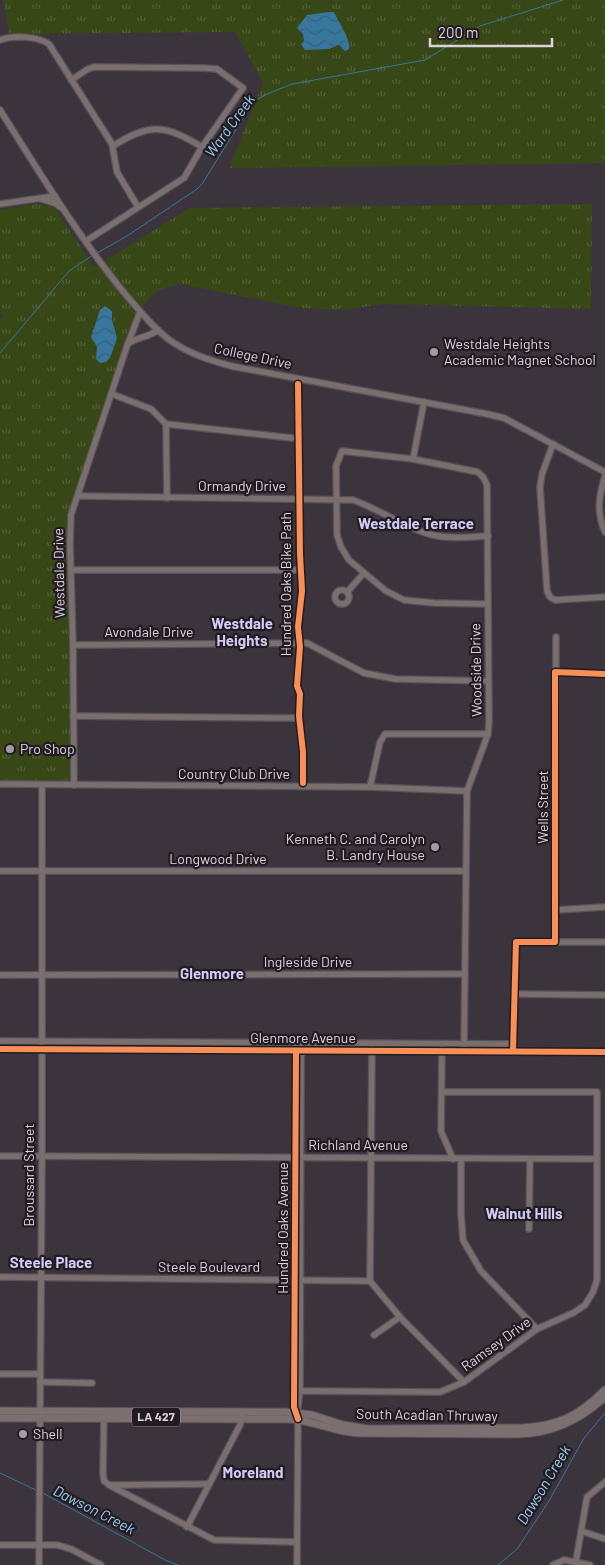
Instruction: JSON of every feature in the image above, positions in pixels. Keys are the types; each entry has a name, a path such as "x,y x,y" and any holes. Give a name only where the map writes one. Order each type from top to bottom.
{"main road":[{"name":"South Acadian Thruway","path":"0,1418 41,1415 318,1416 348,1426 368,1428 531,1428 557,1423 572,1416 605,1390"},
{"name":"South Acadian Thruway","path":"298,1416 342,1432 529,1434 550,1430 573,1421 605,1397"},
{"name":"South Acadian Thruway","path":"0,1411 41,1415 104,1417 243,1416"}],"street":[{"path":"0,40 12,38 40,39 49,44 113,146 117,172 138,207"},
{"path":"71,80 88,69 101,67 204,68 217,69 243,88 202,147 184,178 86,241"},
{"name":"College Drive","path":"0,110 47,184 110,275 140,312 158,330 182,348 207,360 231,366 504,418 605,472"},
{"path":"113,146 140,132 167,129 179,133 202,147"},
{"path":"31,199 46,191 47,184"},
{"path":"0,204 55,196"},
{"path":"0,200 31,199 55,203 69,216"},
{"name":"Westdale Drive","path":"74,785 70,529 78,496 140,312"},
{"path":"127,346 132,340 151,336 158,330"},
{"path":"112,394 150,409 166,424 292,438"},
{"path":"424,402 414,459 342,451 336,466 337,535 341,547 349,560 386,591 404,600 434,603 487,604"},
{"path":"166,424 167,498"},
{"path":"553,444 542,474 540,487 547,591 550,598 555,600 605,598"},
{"name":"Woodside Drive","path":"414,459 478,472 483,477 486,485 489,722 488,734 467,791 464,1051"},
{"path":"605,476 599,497 598,511 605,532"},
{"name":"Ormandy Drive","path":"78,496 353,500 369,505 436,536 462,538 488,536"},
{"path":"71,570 300,570"},
{"path":"347,592 364,573"},
{"name":"Wells Street","path":"555,942 556,637"},
{"name":"Avondale Drive","path":"72,645 308,643 364,673 395,679 488,681"},
{"path":"556,672 605,674"},
{"path":"73,716 294,718"},
{"path":"370,787 380,742 384,734 488,734"},
{"name":"Country Club Drive","path":"0,784 370,787 467,791"},
{"name":"Broussard Street","path":"39,1565 42,785"},
{"name":"Longwood Drive","path":"0,871 466,871"},
{"path":"555,910 605,907"},
{"path":"513,1051 516,942 605,942"},
{"name":"Ingleside Drive","path":"0,975 465,974"},
{"path":"515,994 605,995"},
{"name":"Glenmore Avenue","path":"0,1041 513,1044"},
{"name":"Hundred Oaks Avenue","path":"298,1416 294,1407 299,1043"},
{"path":"372,1043 370,1281 400,1317 464,1382"},
{"path":"442,1043 441,1131 453,1159"},
{"name":"Glenmore Avenue","path":"0,1049 605,1052"},
{"path":"442,1092 597,1092 596,1159"},
{"name":"Richland Avenue","path":"0,1156 596,1159"},
{"path":"461,1159 463,1240 481,1271 537,1329"},
{"path":"528,1229 530,1159"},
{"name":"Ramsey Drive","path":"300,1391 440,1392 464,1382 537,1329 573,1313 585,1304 593,1292 597,1280 596,1159"},
{"name":"Steele Boulevard","path":"0,1277 370,1281"},
{"name":"Hundred Oaks Avenue","path":"297,1280 300,1391 298,1416 297,1565"},
{"path":"374,1334 400,1317"},
{"path":"0,1374 40,1374"},
{"path":"40,1382 92,1384"},
{"path":"188,1527 243,1416"},
{"path":"104,1417 103,1473 104,1481 109,1485 214,1540 297,1542"},
{"path":"576,1561 588,1497 605,1482"},
{"path":"109,1485 209,1484"},
{"path":"581,1531 605,1539"},
{"path":"0,1545 57,1545 71,1549 101,1565"},
{"path":"553,1565 564,1560 590,1565"}],"green space":[{"path":"3,0 605,0 605,163 229,168 263,83 235,32 9,34"},
{"path":"35,204 53,205 94,267 190,208 592,204 591,309 385,304 340,310 302,308 179,284 157,291 145,303 140,312 71,515 74,785 0,785 0,320 3,317 0,310 0,210"}],"water":[{"path":"334,12 346,36 349,49 345,51 339,45 329,49 305,50 301,44 304,41 303,34 297,28 307,15"},
{"path":"105,306 112,311 112,320 117,338 110,358 106,362 100,363 96,359 97,347 91,337 100,310"}],"waterway":[{"name":"Ward Creek","path":"97,253 127,236 197,189 250,107 267,94 292,84 425,60 480,26 563,0"},
{"name":"Ward Creek","path":"0,353 69,271 93,255"},
{"name":"Dawson Creek","path":"498,1565 517,1549 549,1501 584,1438 605,1413"},
{"name":"Dawson Creek","path":"0,1473 38,1491"},
{"name":"Dawson Creek","path":"41,1492 167,1561 178,1565"}],"cycle path":[{"name":"Hundred Oaks Bike Path","path":"298,384 302,591 298,627 300,647 297,686 300,694 299,716 303,752 303,783"},
{"path":"513,1051 516,942 555,942 555,672 605,674"},
{"path":"0,1049 605,1052"},
{"path":"296,1051 294,1407 298,1419"}],"place":[{"name":"Westdale Heights Academic Magnet School","path":"434,352"},
{"name":"Pro Shop","path":"10,749"},
{"name":"Kenneth C. and Carolyn B. Landry House","path":"435,847"},
{"name":"Shell","path":"23,1434"}],"district":[{"name":"Westdale Terrace","path":"416,524"},
{"name":"Westdale Heights","path":"242,632"},
{"name":"Glenmore","path":"212,974"},
{"name":"Walnut Hills","path":"524,1214"},
{"name":"Steele Place","path":"51,1263"},
{"name":"Moreland","path":"253,1473"}]}
